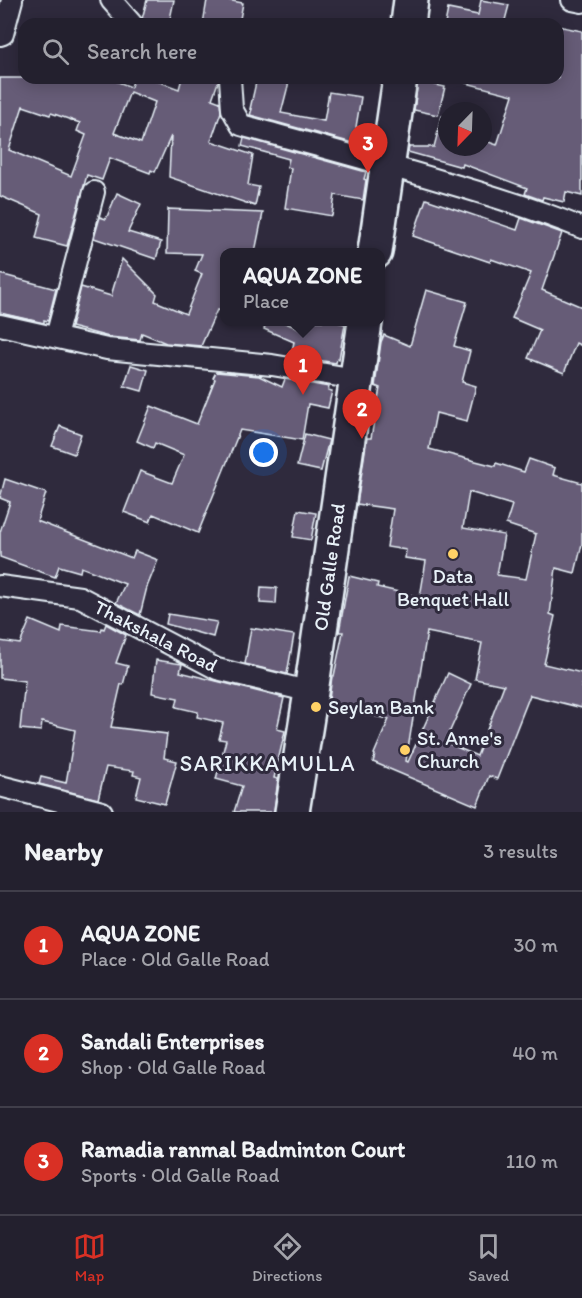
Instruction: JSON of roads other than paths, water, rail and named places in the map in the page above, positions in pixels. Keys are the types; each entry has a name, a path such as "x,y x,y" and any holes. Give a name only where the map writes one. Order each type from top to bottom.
{"highway":[{"path":"409,18 411,0"},
{"path":"376,248 399,84"},
{"name":"Old Galle Road","path":"292,812 364,326"}],"street":[{"path":"0,35 3,34 12,0"},
{"path":"111,0 127,18"},
{"path":"572,0 582,2"},
{"path":"230,84 232,109 241,125 387,165 542,213 582,228"},
{"path":"56,337 94,192"},
{"path":"0,325 108,349 272,365 356,379"},
{"name":"Thakshala Road","path":"0,586 80,597 217,669 311,692"},
{"path":"0,786 102,812"}],"place":[{"name":"Ramadia ranmal Badminton Court","path":"368,173"},
{"name":"AQUA ZONE","path":"303,395"},
{"name":"Sandali Enterprises","path":"362,439"},
{"name":"Data Benquet Hall","path":"453,554"},
{"name":"Seylan Bank","path":"316,707"},
{"name":"St. Anne's Church","path":"405,750"}],"district":[{"name":"SARIKKAMULLA","path":"268,763"}]}
